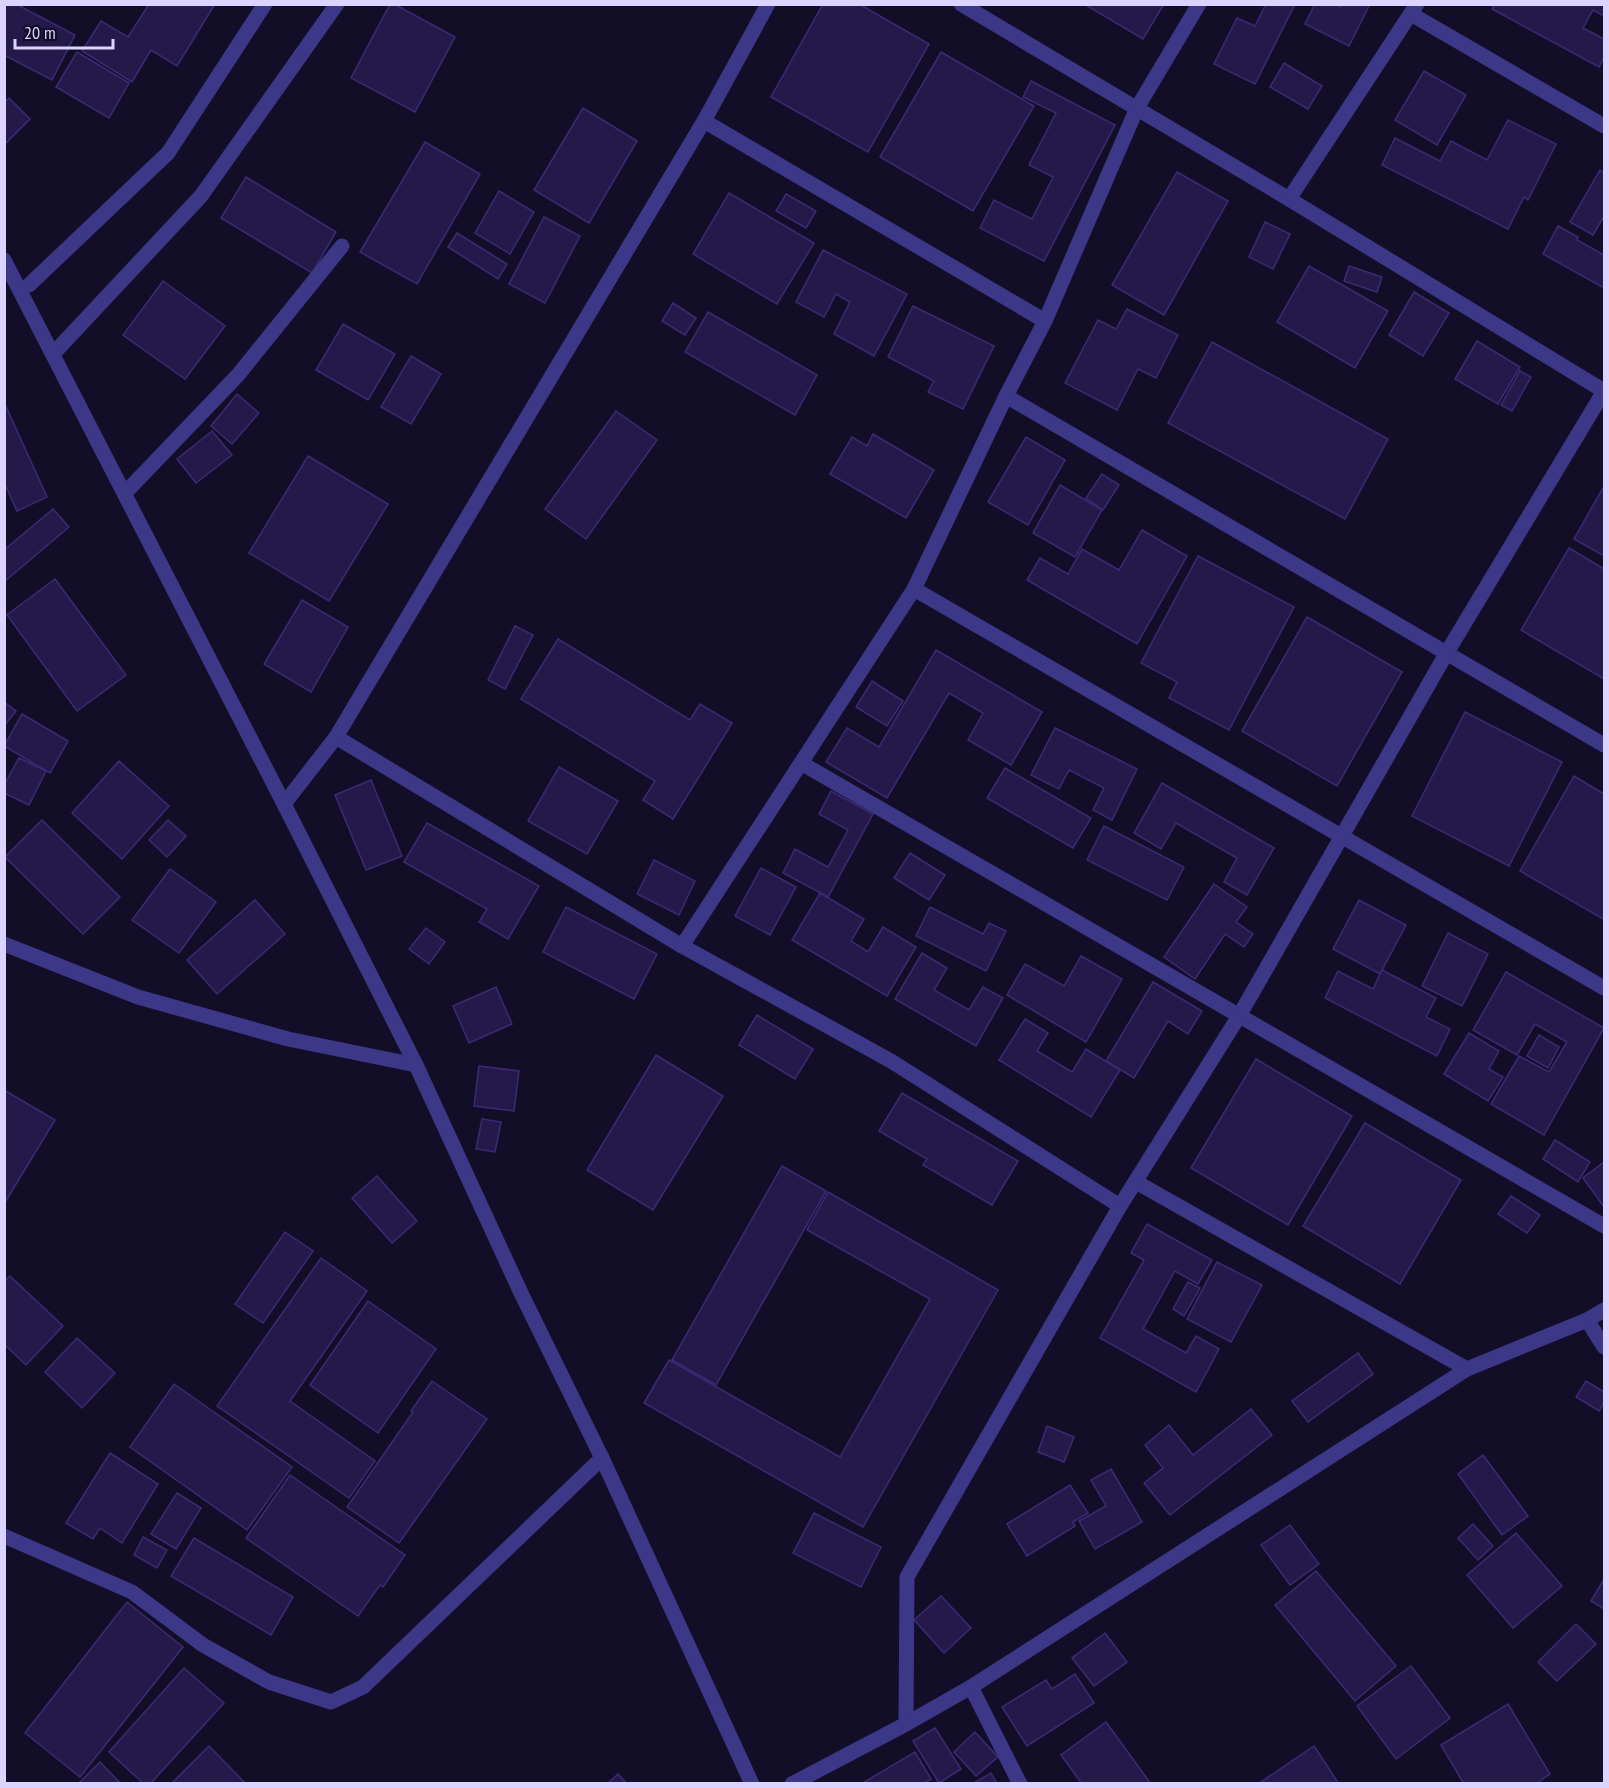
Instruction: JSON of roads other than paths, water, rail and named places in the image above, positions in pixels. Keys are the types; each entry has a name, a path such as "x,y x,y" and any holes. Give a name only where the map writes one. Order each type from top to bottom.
{"street":[{"path":"29,285 168,153 265,4"},
{"path":"53,354 201,196 337,4"},
{"path":"284,804 336,737 704,121 768,4"},
{"path":"906,1724 907,1577 1120,1206 1239,1016 1446,654 1604,391 1137,108 981,9 961,4"},
{"path":"682,946 914,589 1006,396 1045,321 1137,108 1199,4"},
{"path":"1289,199 1414,10 1605,126"},
{"path":"704,121 1045,321"},
{"path":"125,493 238,375 342,246"},
{"path":"4,260 416,1065 521,1293 602,1458 752,1784"},
{"path":"1006,396 1605,745"},
{"path":"914,589 1605,988"},
{"path":"336,737 682,946 891,1061 1120,1206"},
{"path":"801,763 1605,1226"},
{"path":"4,944 138,997 288,1039 416,1065"},
{"path":"1136,1182 1467,1369"},
{"path":"792,1784 971,1687 1467,1369 1587,1320 1605,1310"},
{"path":"1587,1320 1605,1347"},
{"path":"4,1536 132,1592 203,1645 269,1682 331,1702 363,1687 602,1458"},
{"path":"971,1687 1020,1784"}]}
